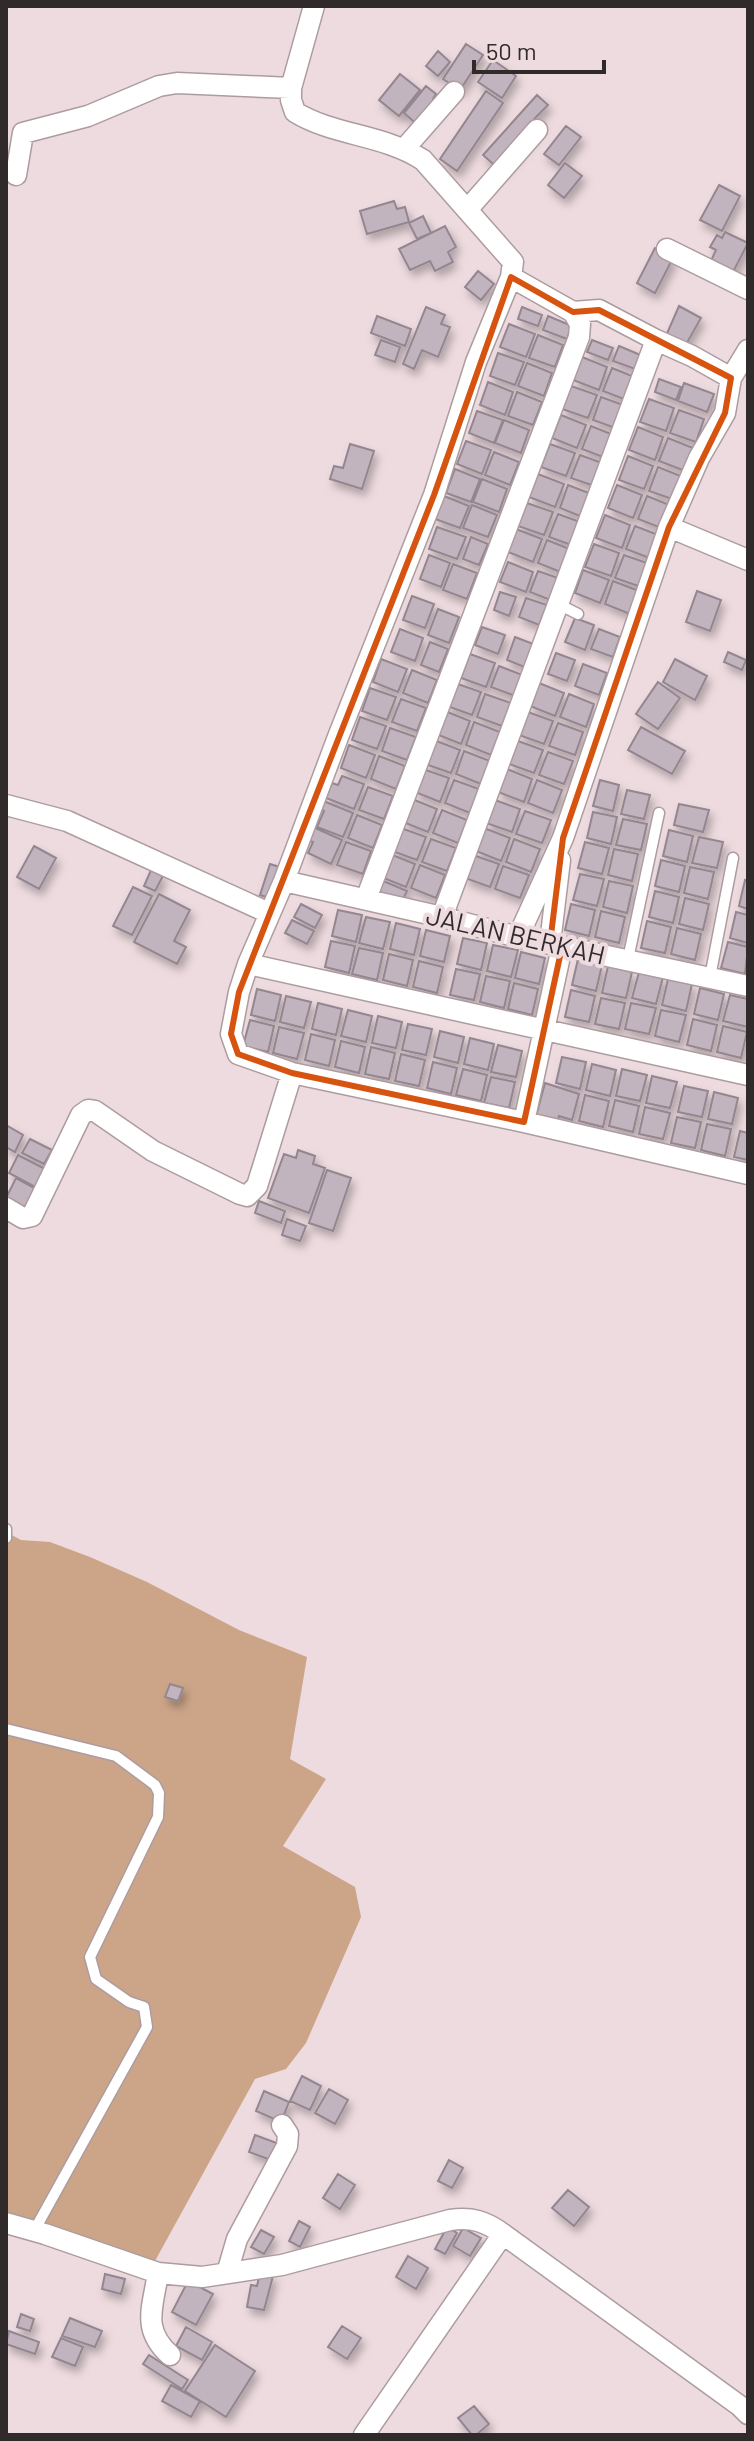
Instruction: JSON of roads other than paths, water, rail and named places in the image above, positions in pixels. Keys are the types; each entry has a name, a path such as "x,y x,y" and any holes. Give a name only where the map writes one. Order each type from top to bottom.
{"street":[{"path":"314,6 291,88 295,112 312,123 405,148 423,160 513,262 511,277 476,362 434,495 349,707 284,881 248,964 231,1034 234,1048 238,1054 292,1073 748,1174"},
{"path":"16,175 23,133 88,116 159,86 177,83 291,88"},
{"path":"405,148 454,92"},
{"path":"467,210 537,130"},
{"path":"667,249 748,289"},
{"path":"366,899 579,337 580,324 573,312 511,277"},
{"path":"573,312 599,310 731,378"},
{"path":"442,917 656,340"},
{"path":"518,937 563,838 669,527 699,458 725,413 731,378 748,350"},
{"path":"669,527 748,560"},
{"path":"6,805 67,821 269,913"},
{"path":"524,1122 545,1030 556,945 563,838"},
{"name":"JALAN BERKAH","path":"284,881 518,937 748,986"},
{"path":"248,964 748,1075"},
{"path":"6,1208 23,1218 32,1216 81,1115 88,1110 95,1111 153,1151 247,1196 257,1186 292,1073"},
{"path":"227,2273 237,2239 287,2146 288,2134 282,2125"},
{"path":"6,2223 158,2273 202,2277 282,2265 450,2220 480,2220 748,2414"},
{"path":"364,2435 503,2234"},
{"path":"158,2273 151,2327 155,2339 170,2355"}],"lane":[{"path":"558,604 578,614"},
{"path":"628,959 659,813"},
{"path":"710,977 733,858"},
{"path":"6,1529 6,1538"},
{"path":"6,1729 116,1756 155,1785 160,1803 158,1817 90,1957 96,1979 129,2002 144,2007 147,2027 34,2231"}]}
